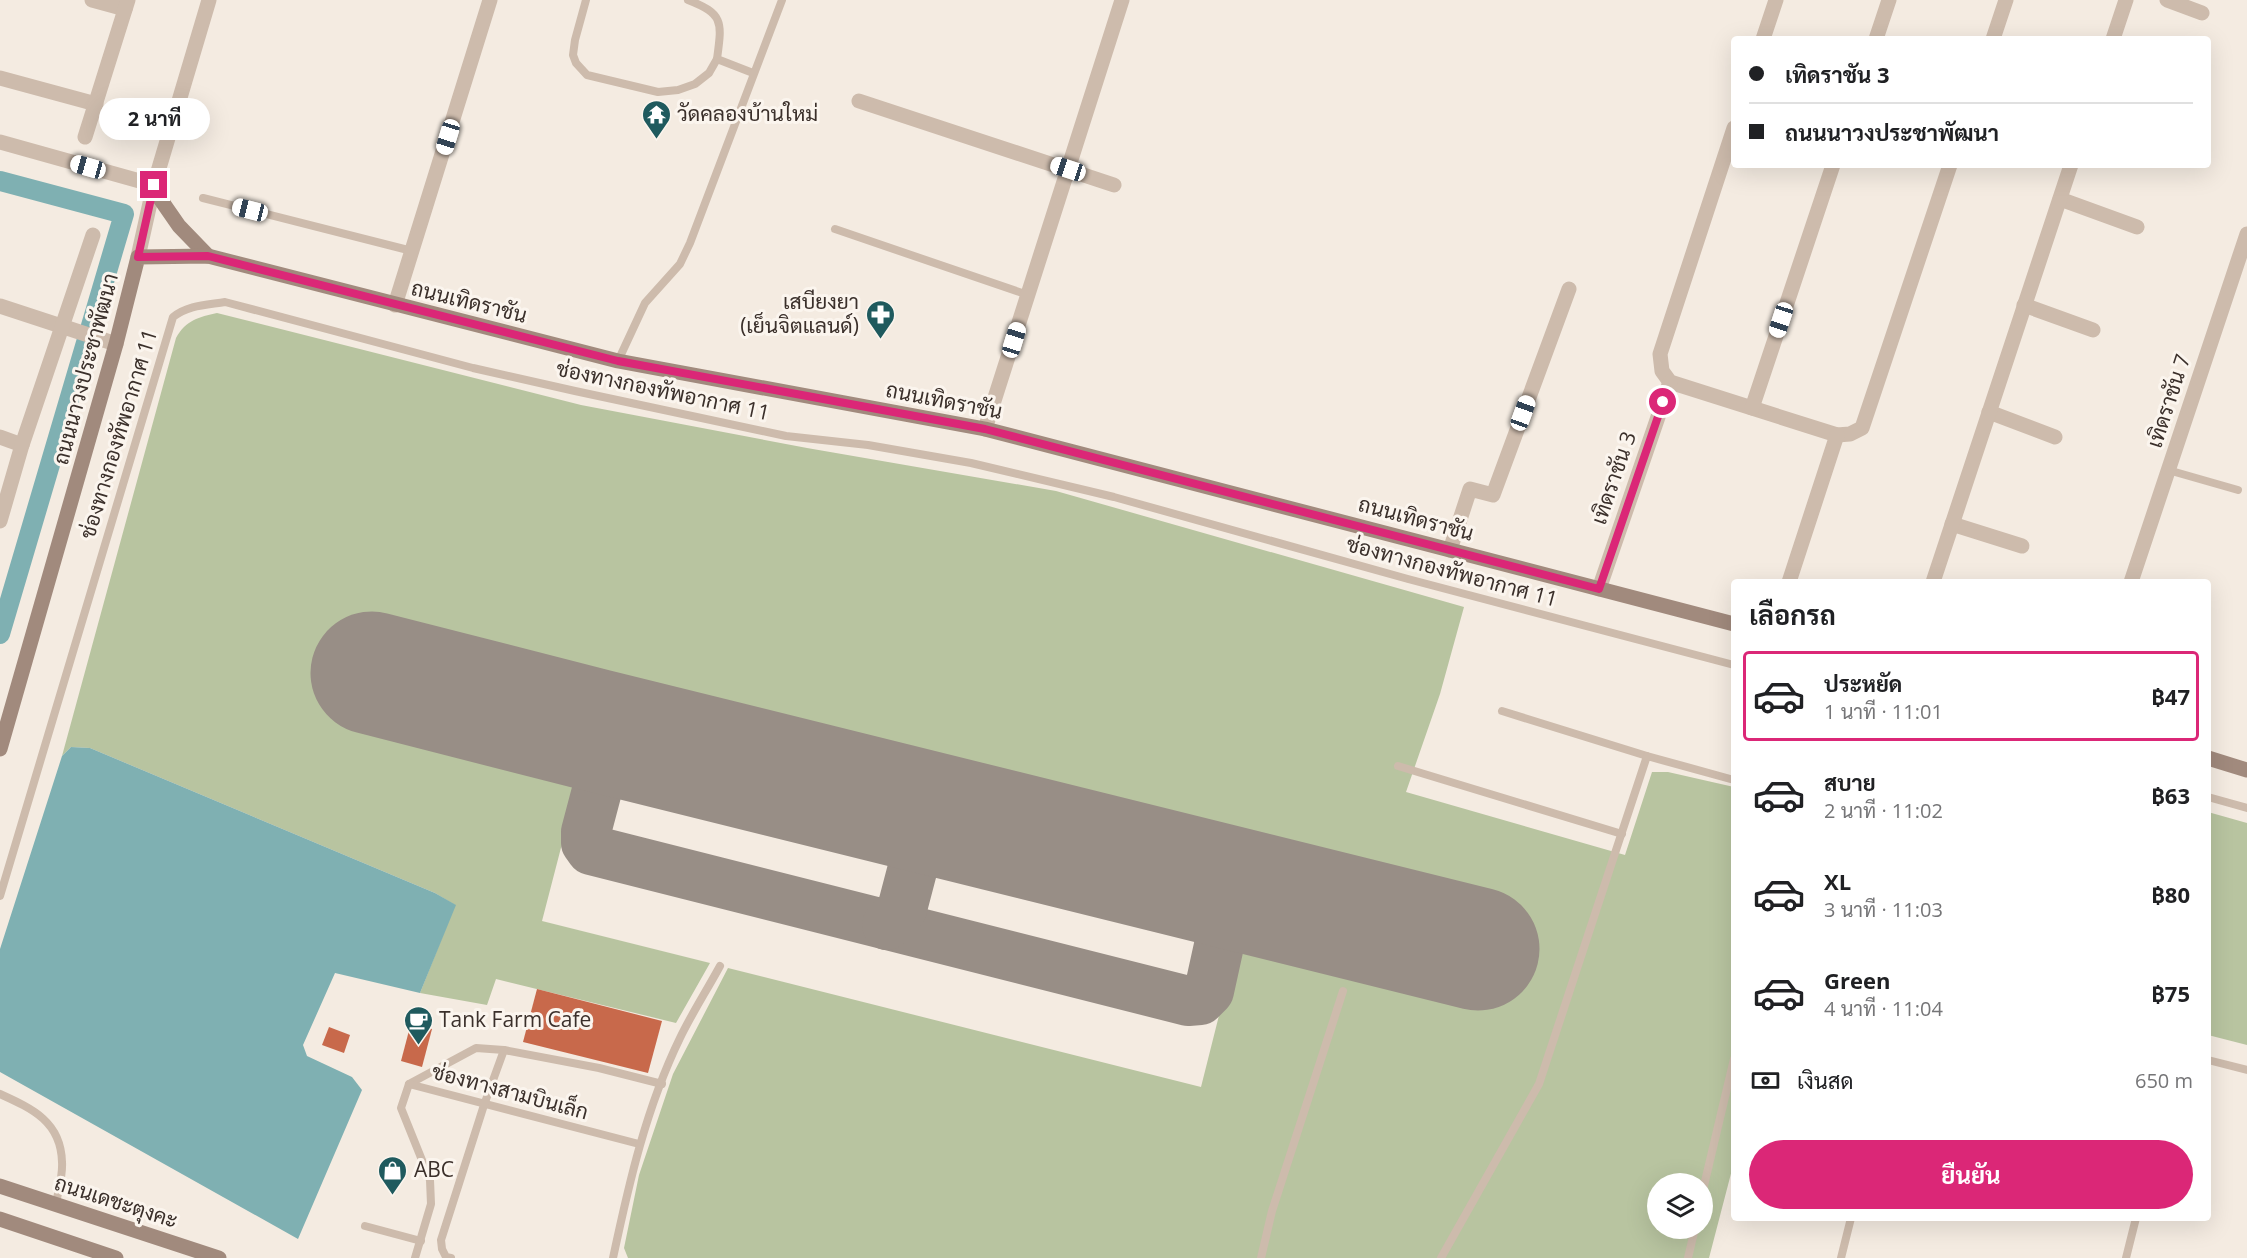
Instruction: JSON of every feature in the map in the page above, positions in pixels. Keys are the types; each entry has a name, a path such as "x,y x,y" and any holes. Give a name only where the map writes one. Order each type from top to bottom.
{"street":[{"path":"84,137 127,4 92,0"},
{"name":"ถนนนาวงประชาพัฒนา","path":"0,749 116,344 154,188 209,0"},
{"path":"395,305 490,0"},
{"path":"985,429 1122,0"},
{"path":"1764,36 1776,0"},
{"path":"1877,36 1889,0"},
{"path":"1994,36 2006,0"},
{"path":"2114,36 2126,0"},
{"path":"2167,0 2202,13"},
{"path":"0,78 96,104"},
{"path":"859,101 1114,184"},
{"path":"1731,137 1660,354 1662,371 1670,382 1837,435 1850,434 1862,428 1949,168"},
{"path":"0,142 154,188 179,226 208,256"},
{"path":"1752,408 1832,168"},
{"path":"1934,579 2070,168"},
{"path":"2060,199 2137,227"},
{"name":"เทิดราชัน 7","path":"2132,579 2247,234"},
{"path":"0,521 22,445 69,329 93,235"},
{"name":"ถนนเทิดราชัน","path":"138,257 208,256 618,361 985,429 1731,623"},
{"path":"1450,550 1470,489 1493,495 1569,289"},
{"path":"2025,305 2093,330"},
{"path":"0,306 116,344"},
{"name":"เทิดราชัน 3","path":"1599,589 1670,382"},
{"path":"1989,412 2055,437"},
{"path":"1790,579 1837,435"},
{"path":"0,437 22,445"},
{"path":"1952,524 2022,546"},
{"path":"2211,759 2247,770"},
{"name":"ถนนเดชะตุงคะ","path":"0,1186 219,1258"},
{"path":"0,1219 116,1258"}],"lane":[{"path":"586,0 575,40 573,55 576,63 587,75 658,92 678,90 696,84 709,73 717,59 720,41 719,22 715,13 688,0"},
{"path":"618,361 645,303 680,264 690,243 782,0"},
{"path":"717,59 753,73"},
{"path":"203,198 412,251"},
{"path":"835,229 1028,295"},
{"name":"ช่องทางกองทัพอากาศ 11","path":"0,896 173,317 183,309 201,305 225,302 473,368 786,436 868,445 982,465 1114,497 1419,582 1731,664"},
{"path":"2168,470 2238,490"},
{"path":"1502,711 1731,779"},
{"path":"1441,1258 1539,1084 1647,756"},
{"path":"1398,766 1622,834"},
{"path":"2211,798 2247,808"},
{"path":"613,1258 639,1144 680,1039 720,966"},
{"path":"1261,1258 1272,1211 1343,991"},
{"path":"409,1084 476,1048 504,1050 599,1068 662,1084"},
{"path":"451,1258 446,1257 441,1240 504,1050"},
{"path":"2211,1061 2247,1070"},
{"path":"1707,1173 1731,1072"},
{"name":"ช่องทางสามบินเล็ก","path":"416,1258 431,1204 430,1180 401,1108 409,1084 639,1144"},
{"path":"0,1094 20,1103 51,1124 59,1145 62,1163 56,1204"},
{"path":"1841,1258 1850,1221"},
{"path":"2126,1258 2135,1221"},
{"path":"365,1226 421,1241"},
{"path":"1688,1258 1692,1239"}],"green space":[{"path":"217,313 581,405 807,448 1056,491 1464,607 1440,694 1406,792 1625,855 1652,772 1668,772 1731,786 1731,1174 1709,1258 628,1258 624,1248 639,1175 673,1074 728,968 1201,1087 1242,924 1480,983 1497,918 367,637 350,701 584,759 542,921 710,963 676,1023 496,979 487,1005 420,993 455,905 435,893 90,748 71,747 62,756 176,338 189,323"},
{"path":"2211,813 2247,823 2247,1045 2211,1036"}],"water":[{"path":"71,747 90,748 435,893 456,905 420,993 335,973 303,1045 307,1056 352,1077 362,1090 298,1239 0,1072 0,949 62,756"}],"building":[{"path":"537,989 662,1021 648,1073 523,1042"},
{"path":"411,1023 432,1029 422,1067 401,1061"},
{"path":"329,1027 350,1035 344,1053 322,1045"}],"waterway":[{"path":"0,181 124,214 0,634"}],"taxiway":[{"path":"595,730 605,747 605,760 586,832 586,843 591,850 1188,1001 1200,1000 1209,991 1227,909 1231,903 1252,893"},
{"path":"887,925 902,909 923,829 939,815"}],"runway":[{"path":"372,673 1478,949"}],"place":[{"name":"วัดคลองบ้านใหม่","path":"656,140"},
{"name":"เสบียงยา (เย็นจิตแลนด์)","path":"880,340"},
{"name":"Tank Farm Cafe","path":"418,1046"},
{"name":"ABC","path":"393,1196"}],"route":[{"path":"154,185 138,257 208,256 618,361 985,429 1599,589 1663,402"}]}
